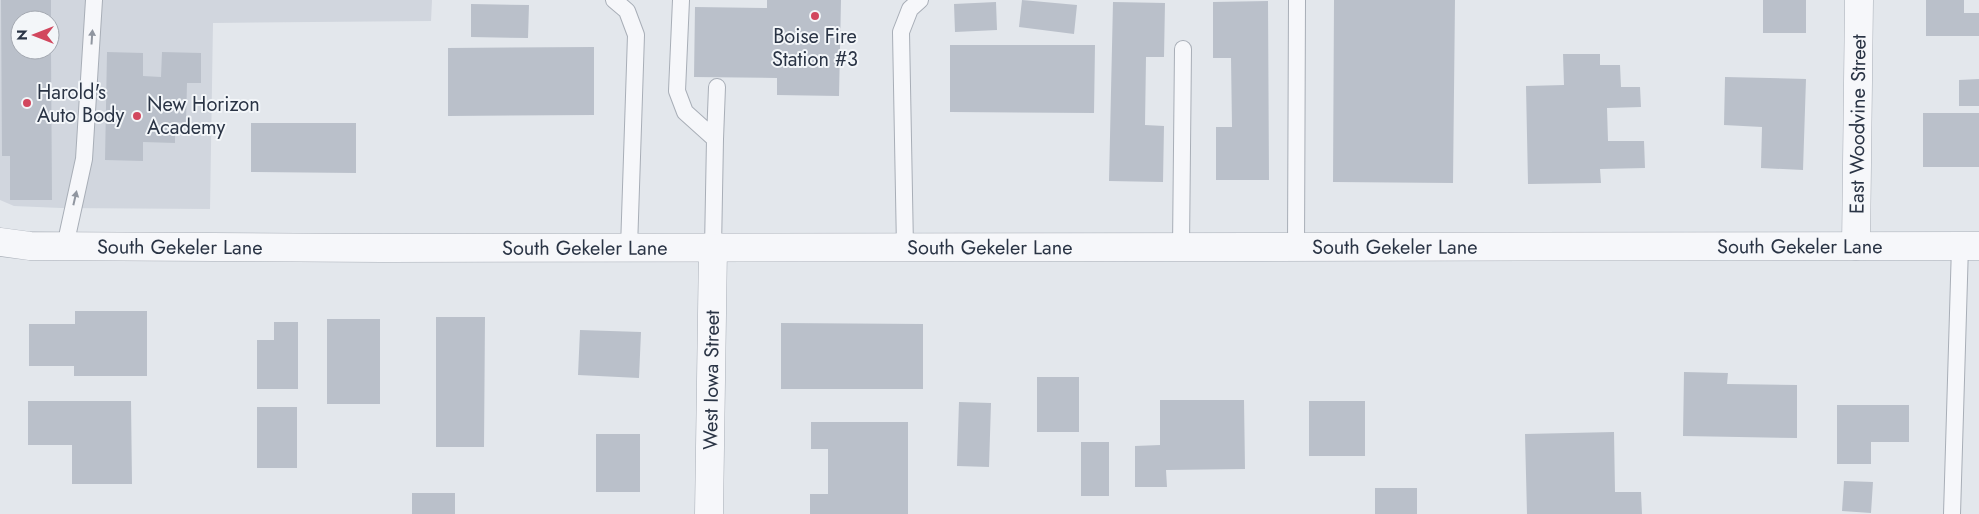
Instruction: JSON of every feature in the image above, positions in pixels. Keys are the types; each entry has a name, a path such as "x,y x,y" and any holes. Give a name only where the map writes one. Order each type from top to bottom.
{"street":[{"name":"East Woodvine Street","path":"1856,246 1859,0"},
{"name":"South Gekeler Lane","path":"0,242 30,246 629,248 1969,246"},
{"name":"West Iowa Street","path":"709,514 713,248"}],"lane":[{"path":"65,246 84,159 94,0"},
{"path":"614,0 627,11 636,35 629,248"},
{"path":"681,0 676,91 685,112 715,140"},
{"path":"905,248 901,32 910,9 920,0"},
{"path":"1296,247 1297,0"},
{"path":"1182,49 1182,247"},
{"path":"713,248 717,87"},
{"path":"1952,514 1969,246"}],"shaded area":[{"name":"New Horizon Academy","path":"0,0 432,0 431,21 213,23 210,209 14,206 0,200"}],"building":[{"name":"Harold's Auto Body","path":"1,0 51,0 51,10 10,10 10,60 51,60 52,200 10,200 10,156 2,156"},
{"path":"767,0 841,0 839,96 777,95 777,78 694,77 695,7 767,8"},
{"path":"1022,0 1077,5 1074,34 1019,27"},
{"path":"1334,0 1455,0 1453,183 1333,182"},
{"path":"1763,0 1806,0 1806,33 1763,33"},
{"path":"1926,0 1964,0 1964,13 1979,13 1979,36 1926,36"},
{"path":"1268,1 1269,180 1216,180 1216,127 1232,127 1231,58 1213,58 1213,2"},
{"path":"996,2 997,30 955,32 954,4"},
{"path":"1113,2 1165,3 1164,57 1146,57 1145,125 1164,126 1163,182 1109,181"},
{"path":"471,4 529,5 528,38 471,37"},
{"path":"950,45 1095,45 1094,113 950,112"},
{"path":"594,47 594,115 448,116 448,48"},
{"path":"107,52 143,53 143,76 161,77 162,52 201,53 201,83 187,83 186,123 175,122 175,143 143,142 143,161 105,160"},
{"path":"1563,54 1600,54 1600,65 1620,65 1621,87 1640,87 1641,107 1607,108 1608,141 1644,141 1645,168 1600,169 1601,183 1528,184 1526,86 1564,85"},
{"path":"1725,77 1806,79 1803,170 1761,168 1762,127 1724,125"},
{"path":"1979,79 1979,106 1959,106 1959,80"},
{"path":"1923,113 1979,113 1979,167 1923,167"},
{"path":"251,123 356,123 356,173 251,172"},
{"path":"75,311 147,311 147,376 74,376 74,366 29,366 29,324 75,324"},
{"path":"436,317 485,317 484,447 436,447"},
{"path":"327,319 380,319 380,404 327,404"},
{"path":"274,322 298,322 298,389 257,389 257,340 274,340"},
{"path":"781,323 923,324 923,389 781,389"},
{"path":"580,330 641,332 639,378 578,375"},
{"path":"1684,372 1728,373 1727,384 1797,385 1797,438 1683,436"},
{"path":"1037,377 1079,377 1079,432 1037,432"},
{"path":"1160,400 1244,400 1245,469 1166,470 1167,487 1135,487 1135,446 1160,445"},
{"path":"28,401 131,401 132,484 72,484 72,445 28,445"},
{"path":"1309,401 1365,401 1365,456 1309,456"},
{"path":"959,402 991,403 989,467 957,466"},
{"path":"1837,405 1909,405 1909,442 1871,442 1871,464 1837,464"},
{"path":"257,407 297,407 297,468 257,468"},
{"path":"811,422 908,422 908,514 810,514 810,494 828,494 828,449 811,449"},
{"path":"1614,432 1615,492 1641,492 1642,514 1527,514 1525,434"},
{"path":"596,434 640,434 640,492 596,492"},
{"path":"1081,442 1109,442 1109,496 1081,496"},
{"path":"1844,481 1873,482 1871,513 1842,511"},
{"path":"1375,488 1417,488 1417,514 1375,514"},
{"path":"412,493 455,493 455,514 412,514"}],"place":[{"name":"Boise Fire Station #3","path":"815,16"},
{"name":"Harold's Auto Body","path":"27,103"},
{"name":"New Horizon Academy","path":"137,116"}]}
